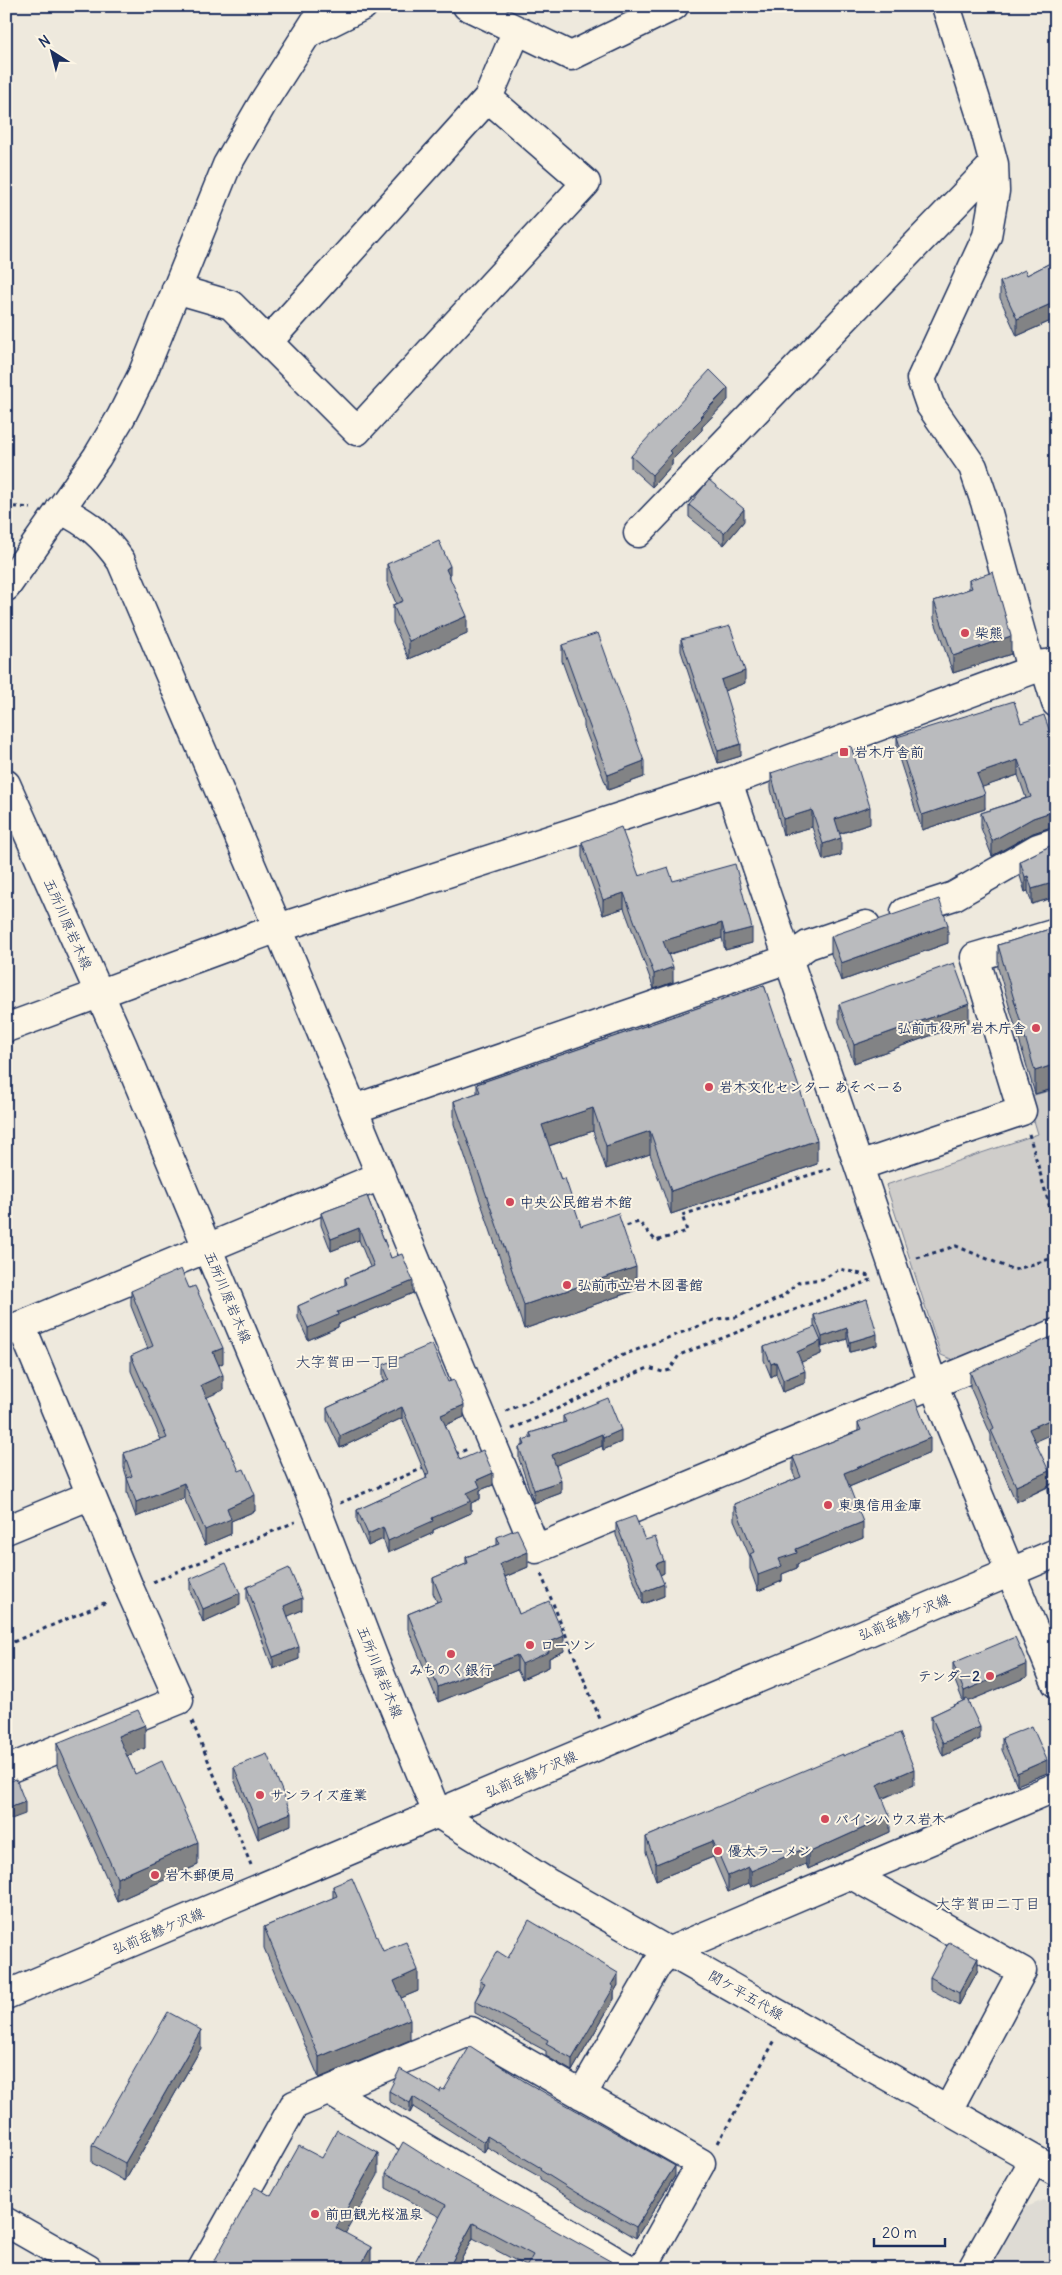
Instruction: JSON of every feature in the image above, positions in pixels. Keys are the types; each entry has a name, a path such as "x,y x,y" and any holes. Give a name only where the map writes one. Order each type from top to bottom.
{"street":[{"path":"6,587 121,418 142,375 227,165 264,101 325,6"},
{"path":"308,33 363,6"},
{"path":"467,6 571,56 674,6"},
{"path":"946,6 982,119 994,164 995,191 987,236 920,379 930,405 973,467 1056,703"},
{"path":"268,342 488,98 517,30"},
{"path":"176,288 231,305 357,431 586,183 488,98"},
{"path":"638,532 994,164"},
{"path":"60,509 82,520 105,538 121,561 278,928 536,1548 1056,1333"},
{"path":"6,1028 278,928 728,782 1044,665"},
{"path":"728,782 933,1384 1009,1573 1056,1683"},
{"name":"五所川原岩木線","path":"6,784 99,993 318,1512 375,1661 437,1813"},
{"path":"354,1109 788,959 808,945 954,896 1038,848 1056,842"},
{"path":"858,1163 1022,1111 975,957 1056,933"},
{"path":"6,1770 179,1700 131,1592 91,1495 14,1328 380,1176"},
{"path":"6,1530 91,1495"},
{"name":"弘前岳鰺ケ沢線","path":"6,1995 1056,1553"},
{"path":"582,2095 657,1965 670,1951 1056,1786"},
{"name":"関ケ平五代線","path":"437,1813 550,1884 1045,2166"},
{"path":"850,1874 1022,1971 948,2110"},
{"path":"202,2269 294,2105 471,2031 701,2163 642,2269"},
{"path":"329,2091 629,2269"},
{"path":"972,2269 1045,2166"},
{"path":"6,2222 88,2269"}],"path":[{"path":"1022,1111 1056,1229"},
{"path":"612,1230 639,1222 656,1242 687,1231 682,1215 858,1163"},
{"path":"914,1259 956,1246 1014,1270 1056,1257"},
{"path":"454,1455 486,1430 584,1378 618,1357 717,1319 736,1317 782,1297 799,1282 823,1279 840,1268 877,1278 679,1355 670,1370 662,1372 648,1368 486,1430"},
{"path":"6,1645 428,1466"},
{"path":"536,1548 536,1563 600,1719"},
{"path":"179,1700 186,1707 252,1866"},
{"path":"701,2163 712,2153 778,2035"}],"shaded area":[{"path":"1056,1089 1056,1320 956,1361 941,1355 886,1185 1038,1134 1027,1097"},
{"path":"1044,2200 1056,2207 1056,2269 985,2269 1019,2210"}],"building":[{"path":"1056,260 1056,308 1053,303 1017,319 1000,282 1025,270 1027,275"},
{"path":"710,370 728,388 700,416 702,418 669,451 672,453 652,475 631,456"},
{"path":"709,480 744,509 724,533 689,505"},
{"path":"439,541 450,566 446,569 467,616 409,641 393,605 403,601 387,564"},
{"path":"993,572 1011,636 953,656 934,601 972,588 969,580"},
{"path":"730,626 745,671 721,680 741,744 718,751 681,639"},
{"path":"598,633 644,761 608,775 562,645"},
{"path":"1014,701 1021,723 1044,715 1056,749 1056,812 1033,818 992,841 981,813 1031,797 1018,760 977,774 985,794 922,815 897,737"},
{"path":"851,746 870,807 835,819 841,838 823,844 812,810 783,819 771,773"},
{"path":"621,827 639,876 668,867 673,881 735,864 752,928 725,935 722,923 663,941 673,967 654,974 624,893 603,900 582,842"},
{"path":"1056,843 1056,882 1032,889 1028,876 1025,877 1020,861"},
{"path":"939,899 948,925 841,963 831,936"},
{"name":"弘前市役所 岩木庁舎","path":"1056,927 1056,1064 1035,1071 998,945"},
{"path":"954,963 969,1004 854,1045 839,1004"},
{"path":"764,985 817,1140 671,1191 650,1131 606,1146 593,1108 542,1125 561,1180 565,1178 581,1226 618,1213 636,1267 524,1305 454,1101 480,1092 477,1084"},
{"path":"367,1196 391,1258 402,1254 413,1281 337,1312 338,1315 308,1328 298,1306 347,1284 345,1278 374,1266 359,1228 331,1239 321,1213"},
{"path":"181,1269 189,1288 195,1286 223,1348 213,1352 223,1375 201,1385 239,1471 244,1469 255,1495 227,1508 231,1519 205,1530 184,1483 136,1502 127,1478 132,1476 124,1453 167,1438 131,1356 153,1346 131,1291"},
{"path":"867,1299 877,1334 850,1342 847,1328 822,1337 814,1315"},
{"path":"815,1327 821,1341 797,1352 805,1371 783,1380 776,1362 771,1364 764,1347"},
{"path":"1056,1335 1056,1417 1029,1429 1049,1471 1016,1486 991,1430 994,1428 970,1372"},
{"path":"432,1344 448,1382 454,1380 464,1405 441,1415 460,1460 483,1450 493,1473 477,1480 480,1487 467,1493 471,1501 432,1518 433,1521 388,1541 383,1527 368,1534 357,1510 427,1478 426,1475 429,1473 402,1407 340,1436 327,1408 389,1379 383,1365"},
{"path":"608,1398 621,1430 603,1438 602,1434 552,1455 561,1481 534,1490 519,1447 525,1445 523,1440 532,1437 530,1433 566,1422 563,1416"},
{"path":"915,1399 930,1438 844,1473 863,1522 796,1549 797,1553 779,1559 782,1566 758,1575 750,1554 754,1552 734,1504 801,1477 793,1457 861,1430 858,1423"},
{"path":"1056,1482 1056,1502 1048,1486"},
{"path":"635,1516 645,1540 655,1537 664,1561 656,1564 664,1584 643,1592 616,1523"},
{"path":"517,1529 528,1552 500,1564 519,1614 549,1601 564,1636 545,1644 549,1652 522,1664 517,1655 438,1687 408,1614 442,1600 433,1578 468,1563 466,1557 500,1544 497,1537"},
{"path":"226,1563 240,1593 203,1609 190,1579"},
{"path":"289,1568 302,1598 284,1606 299,1647 273,1657 247,1587"},
{"path":"1015,1637 1027,1664 964,1691 953,1663"},
{"path":"967,1699 980,1727 943,1743 931,1716"},
{"path":"138,1710 145,1725 118,1736 135,1774 162,1761 198,1842 117,1878 57,1743"},
{"path":"1032,1726 1047,1760 1017,1773 1002,1738"},
{"path":"900,1733 914,1769 877,1785 890,1816 808,1853 806,1848 751,1871 749,1867 728,1876 713,1841 656,1864 646,1837 843,1754 843,1756"},
{"path":"267,1754 291,1813 258,1826 234,1767"},
{"path":"16,1779 25,1802 6,1809 6,1783"},
{"path":"352,1878 383,1951 406,1942 418,1970 394,1981 410,2019 319,2057 264,1927 337,1896 333,1886"},
{"path":"529,1920 618,1973 611,1985 614,1987 572,2059 546,2044 548,2040 475,2001 485,1983 480,1981 497,1951 508,1958"},
{"path":"949,1942 978,1958 959,1993 930,1977"},
{"path":"168,2012 201,2030 125,2163 92,2145"},
{"path":"470,2046 524,2081 675,2166 636,2227 575,2192 540,2170 541,2168 487,2136 484,2142 413,2097 410,2103 389,2091 400,2069 440,2092 441,2089 444,2090"},
{"name":"前田観光桜温泉","path":"337,2130 378,2153 336,2228 371,2247 359,2269 210,2269 255,2187 271,2196 299,2146 322,2158"},
{"path":"403,2142 452,2173 612,2262 609,2269 525,2269 533,2255 473,2223 448,2269 411,2269 446,2205 386,2173"}],"place":[{"name":"柴熊","path":"965,633"},
{"name":"岩木庁舎前","path":"844,752"},
{"name":"弘前市役所 岩木庁舎","path":"1036,1028"},
{"name":"岩木文化センター あそべーる","path":"709,1087"},
{"name":"中央公民館岩木館","path":"510,1202"},
{"name":"弘前市立岩木図書館","path":"567,1285"},
{"name":"東奥信用金庫","path":"828,1505"},
{"name":"ローソン","path":"530,1645"},
{"name":"みちのく銀行","path":"451,1654"},
{"name":"テンダー2","path":"990,1676"},
{"name":"サンライズ産業","path":"260,1795"},
{"name":"パインハウス岩木","path":"825,1819"},
{"name":"優太ラーメン","path":"718,1851"},
{"name":"岩木郵便局","path":"155,1875"},
{"name":"前田観光桜温泉","path":"315,2214"}],"district":[{"name":"大字賀田一丁目","path":"348,1361"},
{"name":"大字賀田二丁目","path":"988,1903"}]}
